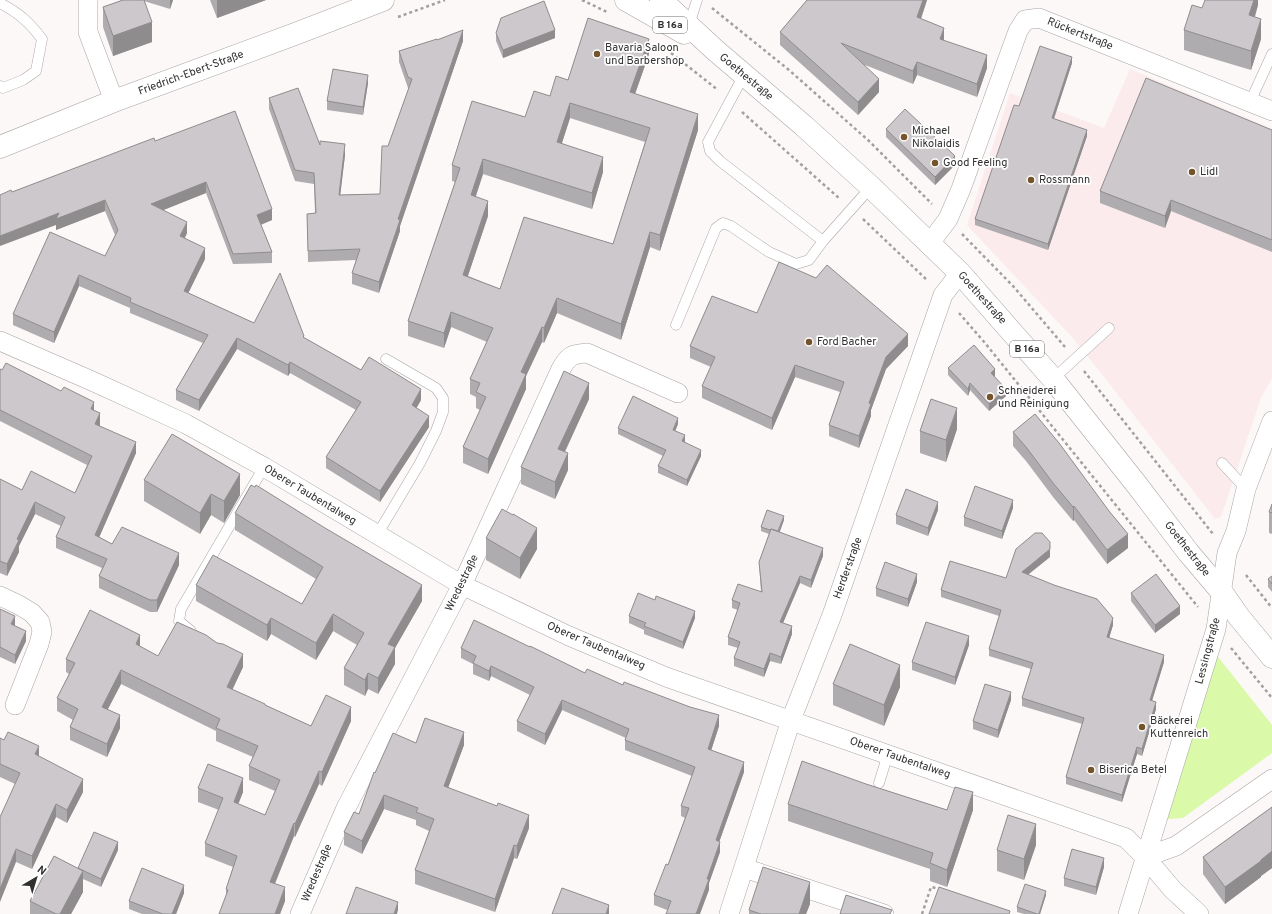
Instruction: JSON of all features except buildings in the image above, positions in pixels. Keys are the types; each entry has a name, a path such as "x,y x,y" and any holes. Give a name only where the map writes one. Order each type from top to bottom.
{"main road":[{"name":"Goethestraße","path":"626,0 715,50"},
{"name":"Friedrich-Ebert-Straße","path":"0,147 114,101 295,34 375,2"},
{"name":"Goethestraße","path":"672,9 715,50 804,126 871,187 960,274 1053,379 1272,657"}],"street":[{"path":"88,0 88,32 114,101"},
{"name":"Rückertstraße","path":"930,243 948,219 961,189 1018,31 1025,20 1039,18 1272,111"},
{"name":"Herderstraße","path":"729,914 791,720 834,607 943,295 960,274"},
{"name":"Oberer Taubentalweg","path":"0,341 186,424 264,467 462,585 569,636 666,677 1126,838 1145,857 1173,890 1199,914"},
{"name":"Wredestraße","path":"300,914 346,808 462,585 560,368 566,359 575,354 587,353 678,392"},
{"name":"Lessingstraße","path":"1128,914 1216,629 1227,552 1236,531 1246,489 1272,421"},
{"path":"0,596 32,613 40,622 42,632 39,644 15,705"},
{"path":"1145,857 1176,846 1272,779"},
{"path":"744,868 884,914"}],"lane":[{"path":"672,9 697,0"},
{"path":"0,3 14,10 32,25 42,39 36,71 23,80 3,88 0,86"},
{"path":"1250,102 1272,54"},
{"path":"744,75 708,142 710,151 720,161 823,241"},
{"path":"676,325 716,228 723,223 731,226 769,252 796,264 809,260 823,241 871,187"},
{"path":"1053,379 1109,328"},
{"path":"377,535 420,463 436,431 443,412 443,398 436,388 386,359"},
{"path":"1222,463 1246,489"},
{"path":"198,636 179,621 181,609 264,467"},
{"path":"878,783 888,754"}],"path":[{"path":"922,914 931,886 943,891"}],"shaded area":[{"path":"1130,69 1272,129 1272,378 1261,398 1221,517 1215,519 1070,335 967,225 1010,93 1104,128"}],"green space":[{"path":"1215,653 1272,725 1272,753 1183,818 1167,819"}],"place":[{"name":"Bavaria Saloon und Barbershop","path":"597,54"},
{"name":"Michael Nikolaidis","path":"904,137"},
{"name":"Good Feeling","path":"935,163"},
{"name":"Lidl","path":"1192,172"},
{"name":"Rossmann","path":"1031,180"},
{"name":"Ford Bacher","path":"809,342"},
{"name":"Schneiderei und Reinigung","path":"990,397"},
{"name":"Bäckerei Kuttenreich","path":"1142,727"},
{"name":"Biserica Betel","path":"1091,770"}]}
